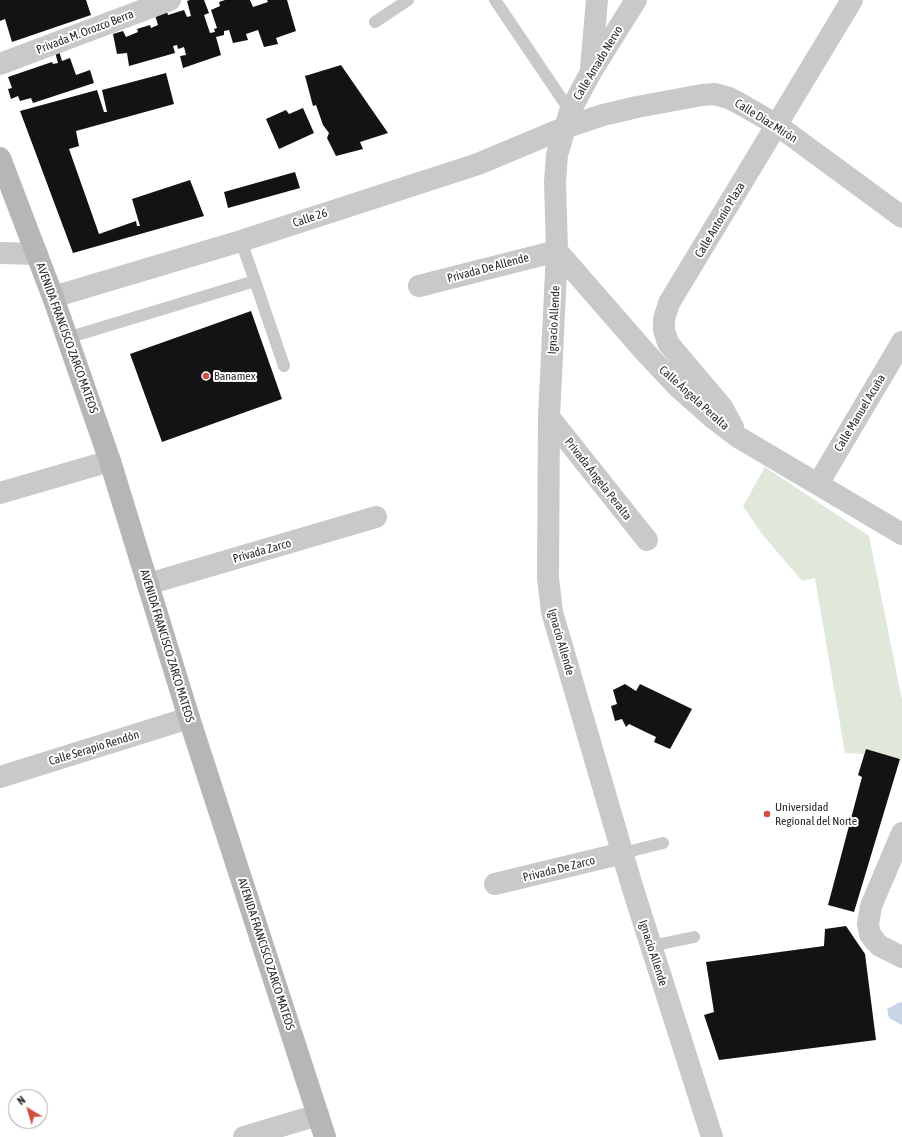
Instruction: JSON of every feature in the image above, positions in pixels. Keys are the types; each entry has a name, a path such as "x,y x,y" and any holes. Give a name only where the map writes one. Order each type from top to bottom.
{"main road":[{"name":"AVENIDA FRANCISCO ZARCO MATEOS","path":"0,158 53,297 110,461 189,718 325,1137"}],"street":[{"name":"Privada M. Orozco Berra","path":"0,64 170,0"},
{"path":"591,72 598,0"},
{"name":"Calle Amado Nervo","path":"567,120 591,72 636,0"},
{"name":"Calle Antonio Plaza","path":"738,437 722,407 668,343 664,330 664,319 670,303 852,0"},
{"name":"Calle Díaz Mirón","path":"567,120 702,95 714,94 728,98 777,125 902,217"},
{"name":"Calle 26","path":"53,297 241,241 478,164 567,120"},
{"name":"Ignacio Allende","path":"567,120 556,162 558,250 549,417 548,578 552,612 651,946 712,1137"},
{"name":"Privada De Allende","path":"419,286 558,250"},
{"name":"Calle Ángela Peralta","path":"558,250 644,352 678,387 713,418 738,437 902,534"},
{"path":"0,253 37,254"},
{"name":"Calle Manuel Acuña","path":"818,484 902,342"},
{"name":"Privada Ángela Peralta","path":"549,417 647,540"},
{"path":"0,493 110,461"},
{"name":"Privada Zarco","path":"148,584 376,517"},
{"name":"Calle Serapio Rendón","path":"0,777 189,718"},
{"path":"895,954 880,946 872,937 868,929 868,916 902,833"},
{"name":"Privada De Zarco","path":"495,884 623,853"},
{"path":"244,1137 318,1114"}],"lane":[{"path":"375,22 408,0"},
{"path":"495,0 567,120"},
{"path":"241,241 284,366"},
{"path":"67,338 255,281"},
{"path":"623,853 663,843"},
{"path":"651,946 694,937"}],"shaded area":[{"path":"765,467 869,536 902,700 902,759 866,749 864,754 845,753 815,578 802,581 762,534 743,506"}],"water":[{"path":"902,1002 902,1025 889,1018 887,1009"}],"building":[{"path":"0,0 86,0 91,15 12,42 5,19 0,21"},
{"path":"204,0 209,13 204,15 210,33 215,32 214,29 217,28 211,10 220,6 219,2 225,0 250,0 253,7 268,2 267,0 287,0 296,31 276,38 278,44 264,47 258,30 246,34 248,40 233,43 229,30 224,31 224,35 216,37 221,55 183,68 180,56 186,55 184,47 178,49 177,45 173,46 175,53 129,66 127,53 117,54 113,34 123,31 126,37 138,32 137,29 150,25 151,28 158,25 155,15 167,12 168,15 184,10 187,17 191,16 187,1"},
{"path":"59,51 62,61 70,58 76,75 90,70 94,83 33,103 31,98 20,101 18,96 11,99 8,89 12,88 8,77 52,62 53,64 58,63 55,52"},
{"path":"341,65 388,133 360,142 363,149 336,156 327,138 329,133 323,125 316,105 313,106 305,76"},
{"path":"166,73 174,104 76,131 79,146 69,149 99,234 136,221 137,226 140,226 132,199 190,180 204,216 73,253 20,111 97,90 104,112 107,112 102,90"},
{"path":"303,108 314,133 279,149 266,119 286,110 289,114"},
{"path":"295,172 300,188 228,208 224,192"},
{"name":"Banamex","path":"251,311 282,399 162,442 130,354"},
{"path":"625,684 636,691 640,684 692,709 670,749 654,742 656,737 629,724 626,727 622,719 615,721 611,706 617,704 613,690"},
{"path":"866,749 900,759 854,912 828,905 862,777 858,775"},
{"path":"846,926 865,954 876,1040 719,1060 704,1015 714,1012 706,962 824,946 825,929"}],"place":[{"name":"Banamex","path":"206,376"},
{"name":"Universidad Regional del Norte","path":"767,814"}]}
